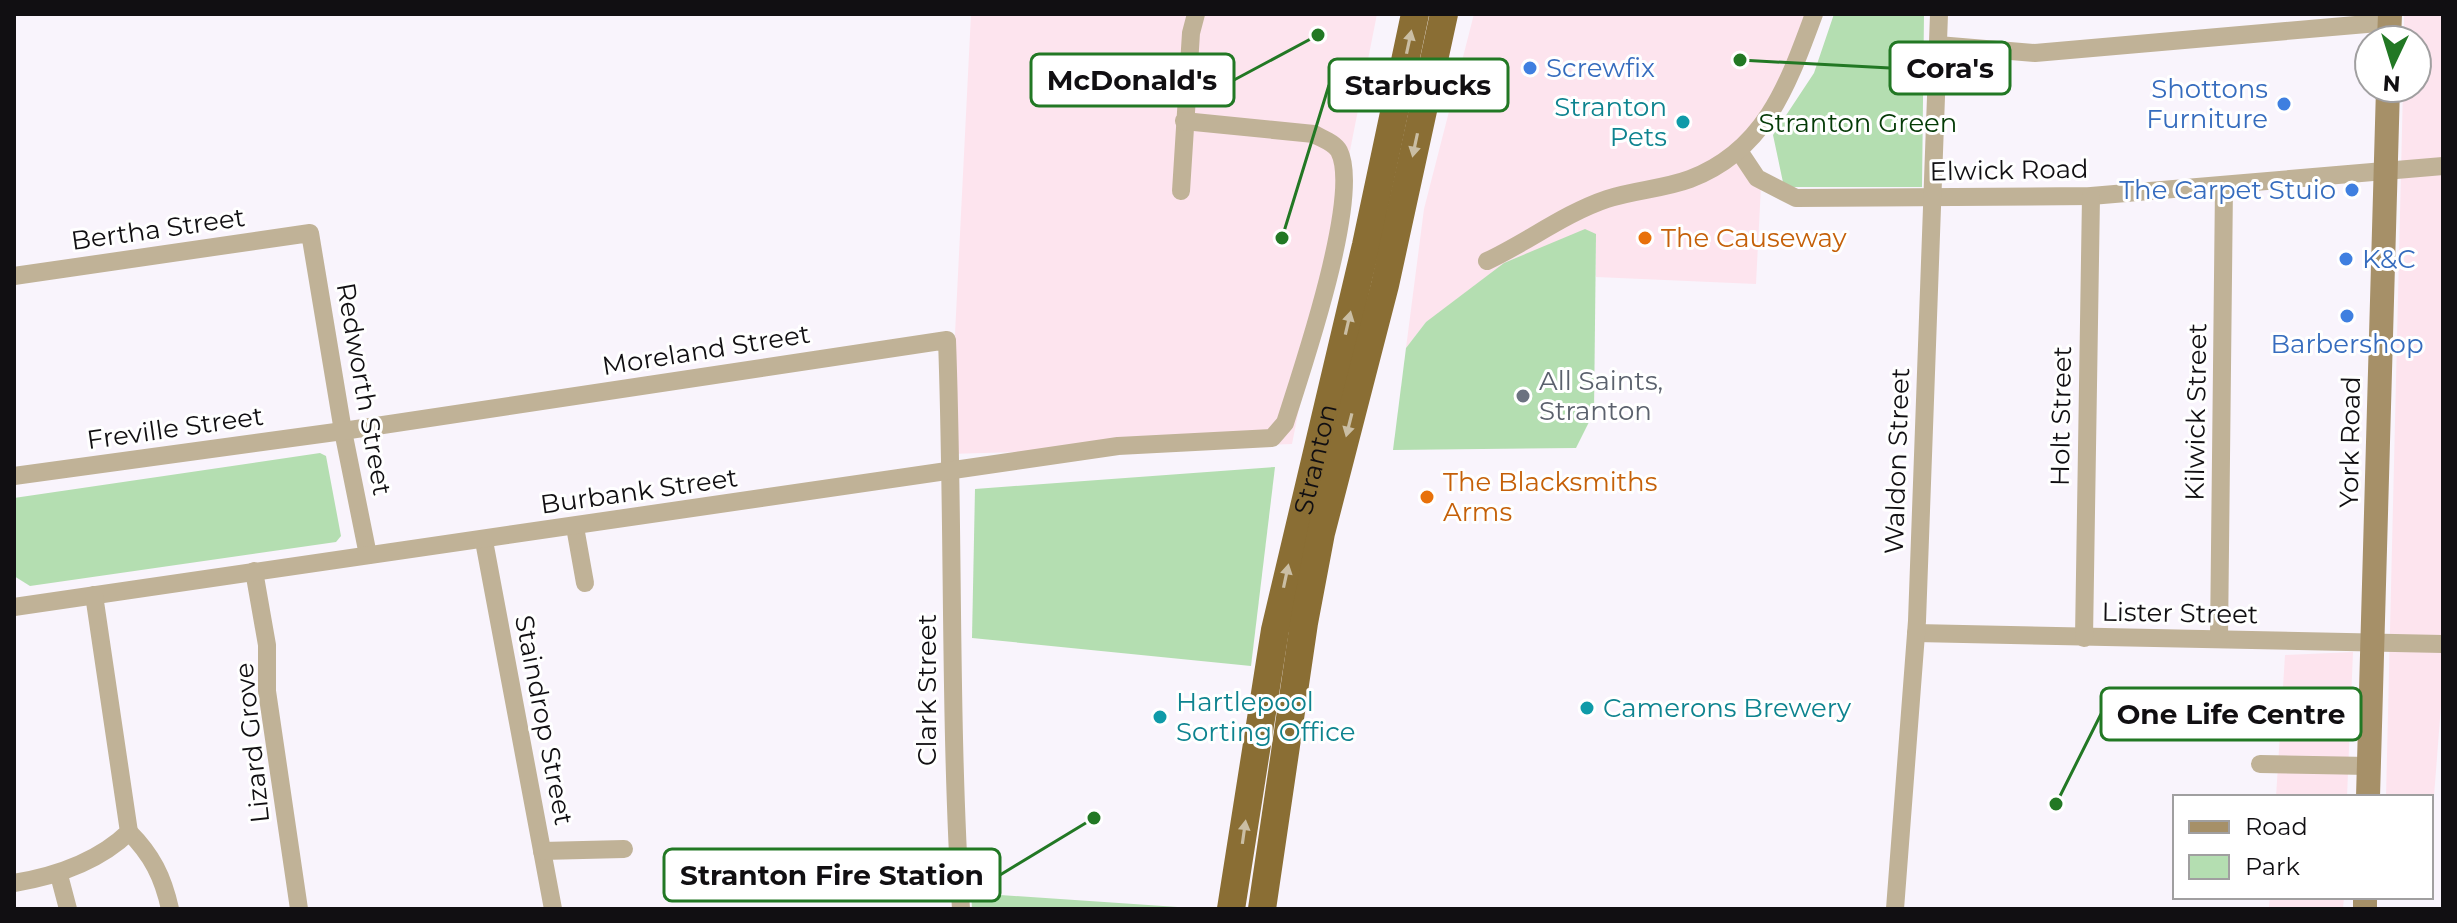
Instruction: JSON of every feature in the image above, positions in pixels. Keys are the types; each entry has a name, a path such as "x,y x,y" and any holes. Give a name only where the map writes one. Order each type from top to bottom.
{"highway":[{"name":"Stranton","path":"1231,909 1275,630 1366,245 1415,14"},
{"name":"Stranton","path":"1262,909 1304,623 1321,533 1385,285 1444,14"}],"main road":[{"name":"York Road","path":"2368,795 2387,104"}],"street":[{"path":"1181,191 1184,121 1196,14"},
{"path":"1487,261 1605,200 1690,179 1739,151 1753,139 1772,114 1814,14"},
{"name":"Waldon Street","path":"1895,909 1916,633 1939,14"},
{"path":"1938,45 2035,53 2353,28"},
{"name":"Burbank Street","path":"14,607 484,541 1118,446 1272,438 1285,423 1322,307 1339,227 1343,174 1340,153 1333,144 1314,134 1184,121"},
{"name":"Elwick Road","path":"1739,151 1757,178 1796,198 2091,196 2443,166"},
{"name":"Kilwick Street","path":"2219,639 2224,186"},
{"name":"Holt Street","path":"2084,638 2091,196"},
{"name":"Bertha Street","path":"14,276 310,233"},
{"name":"Redworth Street","path":"310,233 343,431 368,555"},
{"name":"Moreland Street","path":"343,431 947,340 952,471"},
{"name":"Freville Street","path":"14,476 343,431"},
{"name":"Clark Street","path":"952,471 953,763 961,909"},
{"path":"575,527 585,583"},
{"name":"Staindrop Street","path":"484,541 553,909"},
{"name":"Lizard Grove","path":"254,571 267,645 267,691 299,909"},
{"path":"94,595 129,832 148,851 163,879 170,909"},
{"name":"Lister Street","path":"1916,633 2443,644"},
{"path":"2260,764 2369,766"},
{"path":"14,883 59,875 113,847 129,832"},
{"path":"542,851 624,849"},
{"path":"59,875 68,909"}],"shaded area":[{"path":"971,14 1377,14 1292,444 949,454"},
{"path":"1474,14 1814,14 1740,151 1761,186 1756,284 1596,277 1596,234 1426,322 1406,348 1424,209"},
{"path":"2404,14 2443,14 2443,680 2433,809 2433,795 2386,795 2403,104 2433,104 2433,24 2404,24"},
{"path":"2353,652 2347,795 2276,795 2285,655"},
{"path":"2270,899 2344,899 2343,909 2269,909"}],"green space":[{"name":"Stranton Green","path":"1834,14 1924,14 1922,187 1784,187 1773,135 1814,73"},
{"path":"1585,229 1596,234 1594,412 1576,448 1393,450 1406,348 1426,322 1504,263"},
{"path":"320,453 326,456 341,536 336,542 30,586 14,576 14,498"},
{"path":"1275,467 1251,666 972,638 975,489"},
{"path":"971,893 1207,909 972,909"}],"place":[{"name":"McDonald's","path":"1318,35"},
{"name":"Cora's","path":"1740,60"},
{"name":"Screwfix","path":"1530,68"},
{"name":"Shottons Furniture","path":"2284,104"},
{"name":"Stranton Pets","path":"1683,122"},
{"name":"The Carpet Stuio","path":"2352,190"},
{"name":"Starbucks","path":"1282,238"},
{"name":"The Causeway","path":"1645,238"},
{"name":"K&C","path":"2346,259"},
{"name":"Barbershop","path":"2347,316"},
{"name":"All Saints, Stranton","path":"1523,396"},
{"name":"The Blacksmiths Arms","path":"1427,497"},
{"name":"Camerons Brewery","path":"1587,708"},
{"name":"Hartlepool Sorting Office","path":"1160,717"},
{"name":"One Life Centre","path":"2056,804"},
{"name":"Stranton Fire Station","path":"1094,818"}]}
